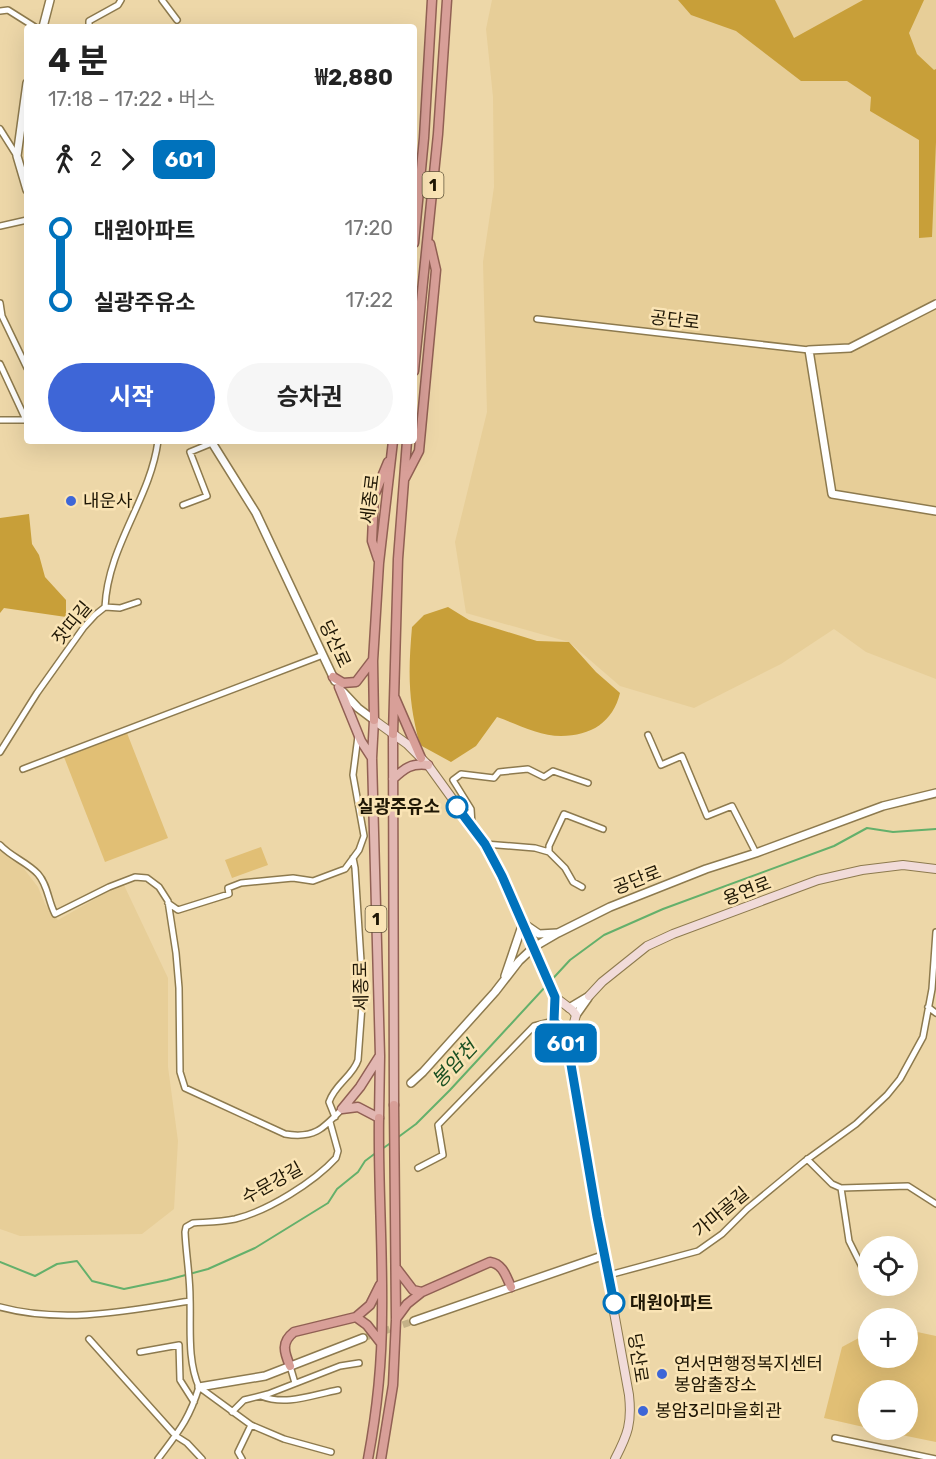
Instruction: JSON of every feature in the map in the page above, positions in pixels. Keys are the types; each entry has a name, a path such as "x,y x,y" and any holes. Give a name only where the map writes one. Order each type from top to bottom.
{"highway":[{"name":"1","path":"417,212 432,0"},
{"name":"1","path":"417,342 438,134 447,0"},
{"path":"403,481 419,451 421,439 436,270 428,234"},
{"name":"세종로","path":"393,734 398,559 407,444"},
{"name":"세종로","path":"374,720 373,661 379,563 393,446"},
{"path":"333,677 343,683 356,682 373,661"},
{"path":"394,695 421,758"},
{"name":"세종로","path":"381,1459 393,1385 396,1320 394,1105"},
{"name":"세종로","path":"368,1459 379,1383 381,1343 379,1118"},
{"path":"396,1320 406,1304 422,1292 490,1263 498,1263 511,1287"},
{"path":"397,1269 413,1290 422,1292"},
{"path":"290,1366 284,1352 284,1344 288,1337 294,1332 356,1317 370,1305 381,1282"},
{"path":"356,1317 367,1325 381,1343"}],"main road":[{"path":"339,687 362,741 372,758"},
{"name":"당산로","path":"374,720 428,765 485,844 502,876 555,997"},
{"name":"세종로","path":"374,720 372,758 380,1056 379,1118"},
{"name":"세종로","path":"393,734 394,1105"},
{"path":"393,779 410,766 428,765"},
{"name":"용연로","path":"589,996 647,946 818,880 862,870 903,865 936,869"},
{"path":"555,997 576,1015 568,1047"},
{"path":"555,997 555,1017 568,1047"},
{"path":"555,1017 562,1008 569,1008"},
{"path":"560,1028 567,1029 572,1026"},
{"name":"당산로","path":"568,1047 576,1102 609,1275 631,1417 629,1431 615,1459"},
{"path":"342,1109 360,1087 380,1056"},
{"path":"342,1109 358,1107 379,1118"}],"street":[{"path":"44,24 50,0"},
{"path":"89,24 89,21 118,5 121,0"},
{"path":"162,0 177,20"},
{"path":"0,11 8,10 30,24"},
{"path":"17,156 24,105"},
{"path":"0,129 17,156 24,180"},
{"path":"0,226 24,221"},
{"name":"공단로","path":"537,319 810,350 850,348 936,304"},
{"path":"1,307 2,316 24,359"},
{"path":"810,350 832,494 936,511"},
{"path":"0,364 24,416"},
{"path":"0,413 2,420 24,420"},
{"name":"잣띠길","path":"0,752 2,744 84,627 105,607 119,543 148,479 157,444"},
{"name":"당산로","path":"183,505 207,496 190,452 208,444"},
{"name":"당산로","path":"213,444 256,513 333,677 358,708 374,720"},
{"path":"105,607 120,608 138,602"},
{"path":"23,769 323,655"},
{"path":"168,903 178,910 230,894 228,888 241,883 293,878 313,881 345,869 359,850 364,836 353,775 358,732"},
{"path":"648,735 661,765 682,756 707,816 732,806 756,853"},
{"name":"당산로","path":"472,827 471,809 453,780 461,774 494,778 499,772 528,769 544,777 553,771 588,783"},
{"name":"공단로","path":"411,1083 519,961 558,933 610,907 706,869 883,806 936,793"},
{"path":"549,852 549,846 564,814 603,829"},
{"path":"485,844 535,848 549,852 565,868 573,882 582,887"},
{"path":"0,845 24,861 38,874 44,882 55,914 109,887 135,877 147,878 159,887 168,903 176,952 179,987 180,1072 185,1088 285,1134 307,1136 319,1131 342,1109"},
{"path":"333,1119 329,1102 333,1090 356,1068 358,1060 363,992 356,868 353,858"},
{"path":"505,979 523,923 539,934 558,933"},
{"name":"가마골길","path":"609,1275 698,1251 722,1234 747,1209 807,1159 856,1124 887,1095 900,1079 923,1037 932,989 936,932"},
{"path":"569,1008 589,996"},
{"path":"576,1015 589,996"},
{"path":"928,1007 936,1013"},
{"path":"418,1168 443,1155 438,1125 444,1118 534,1026 555,1017"},
{"name":"수문강길","path":"190,1299 186,1227 193,1223 238,1218 266,1207 304,1185 336,1158 338,1151 333,1119"},
{"path":"807,1159 832,1184 841,1188 908,1186 936,1204"},
{"path":"841,1188 849,1241 858,1259"},
{"path":"414,1321 605,1255"},
{"path":"0,1307 66,1317 89,1316 190,1299 194,1375 199,1387 251,1425 284,1439 331,1452"},
{"path":"199,1387 265,1376 363,1338"},
{"path":"89,1339 176,1436 187,1443 202,1459"},
{"path":"140,1352 179,1345 180,1380 194,1401"},
{"path":"232,1412 244,1400 268,1394 340,1366 359,1363"},
{"path":"290,1366 295,1383"},
{"path":"158,1459 181,1429 199,1387"},
{"path":"259,1396 269,1400 289,1401 338,1389"},
{"path":"242,1459 238,1452 251,1425"},
{"path":"835,1438 936,1459"}],"shaded area":[{"path":"492,0 936,0 936,679 866,652 834,629 781,664 694,708 620,686 569,642 466,613 455,542 487,412 483,262 494,187 493,97 486,29"},
{"path":"678,0 775,0 794,38 863,0 924,0 909,33 917,54 934,70 936,69 932,237 919,238 919,140 870,111 871,97 847,81 801,81 736,31 691,15"},
{"path":"29,514 32,544 39,555 45,577 66,600 66,617 4,608 0,613 0,518"},
{"path":"448,607 469,620 537,641 569,642 596,672 620,693 612,712 591,730 561,736 537,732 497,717 476,746 451,762 420,745 410,687 412,627 424,615"},
{"path":"127,733 168,838 105,862 64,757"},
{"path":"261,847 268,865 232,878 225,860"},
{"path":"0,850 21,865 38,887 45,904 58,920 123,883 168,978 168,1067 178,1141 174,1209 142,1234 20,1236 0,1229"},
{"path":"918,1332 936,1336 936,1442 918,1438 918,1380 858,1380 858,1426 824,1418 842,1347 858,1338 858,1368 918,1368"}],"waterway":[{"name":"봉암천","path":"397,1138 416,1124 450,1090 570,960 604,935 663,909 834,846 867,828 893,832 936,829"},
{"name":"봉암천","path":"382,1149 392,1142"},
{"name":"봉암천","path":"0,1262 35,1276 57,1264 77,1261 92,1281 124,1289 208,1269 255,1248 328,1203 337,1189 377,1152"}],"tunnel":[{"path":"363,1338 414,1321"}],"bus line":[{"name":"601","path":"457,807 485,844 502,876 555,997 554,1021 560,1028 568,1047 574,1091 614,1303"}],"place":[{"name":"내운사","path":"71,501"},
{"name":"실광주유소","path":"457,807"},
{"name":"대원아파트","path":"614,1303"},
{"name":"연서면행정복지센터 봉암출장소","path":"662,1374"},
{"name":"봉암3리마을회관","path":"643,1411"}]}
